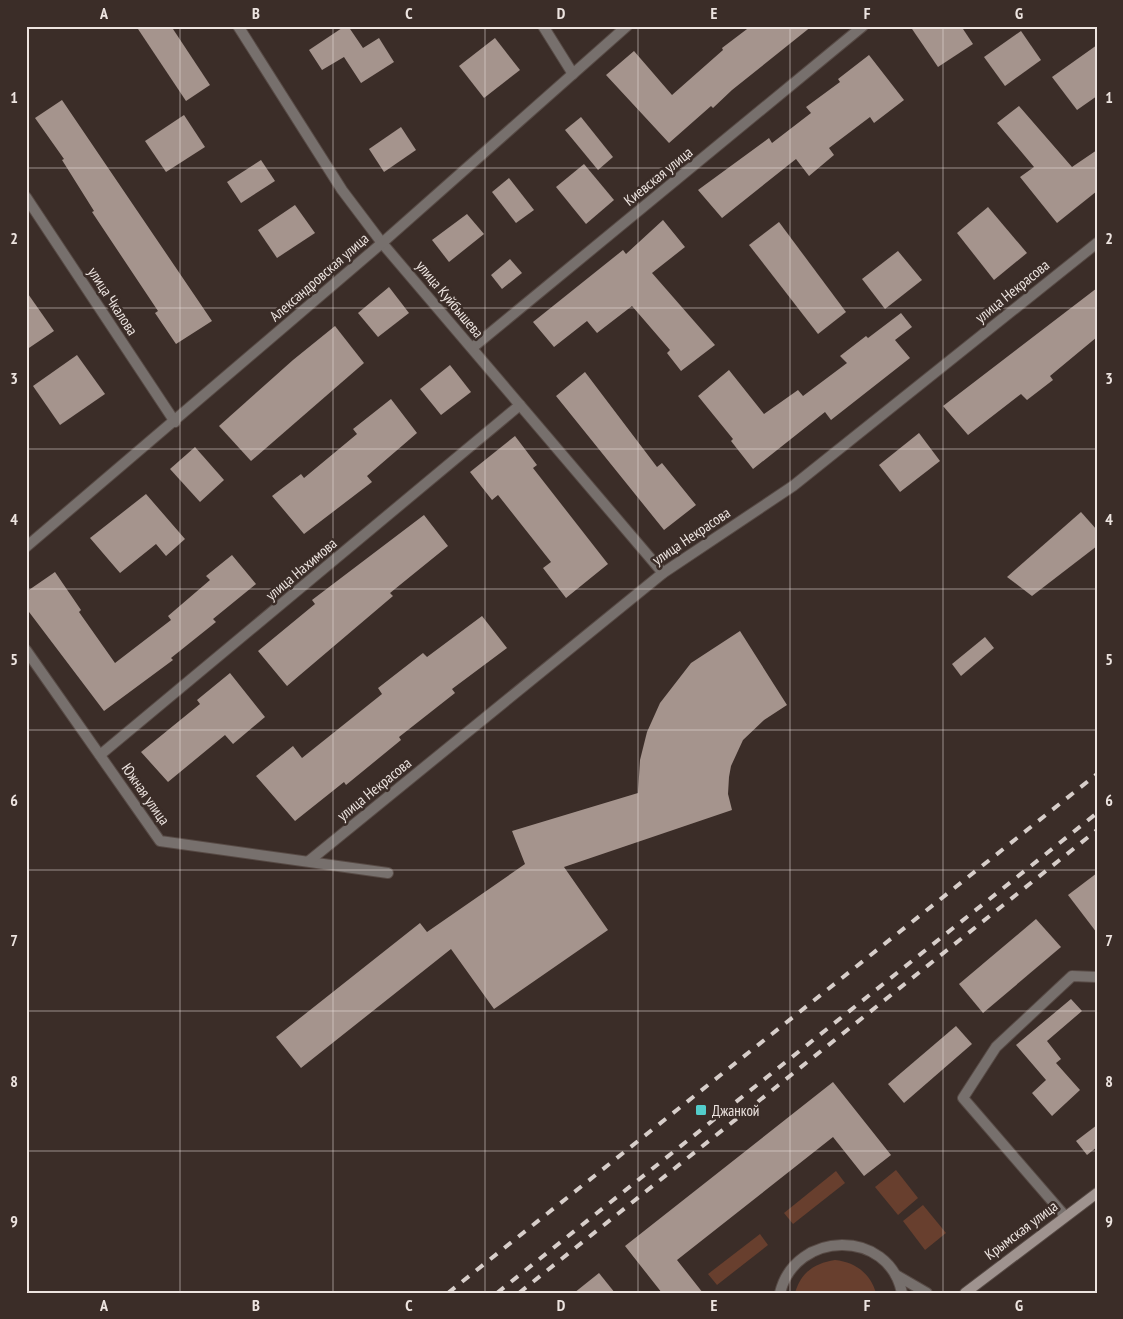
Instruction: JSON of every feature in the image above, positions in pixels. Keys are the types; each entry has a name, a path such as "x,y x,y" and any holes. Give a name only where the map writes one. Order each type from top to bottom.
{"main road":[{"name":"Крымская улица","path":"965,1293 1097,1193"}],"street":[{"name":"улица Куйбышева","path":"238,26 342,190 382,243 663,573"},
{"path":"543,26 573,74"},
{"name":"Александровская улица","path":"26,547 175,422 382,243 627,26"},
{"name":"Киевская улица","path":"472,348 863,26"},
{"name":"улица Чкалова","path":"26,197 175,422"},
{"name":"улица Некрасова","path":"308,862 663,573 793,486 1097,243"},
{"name":"улица Нахимова","path":"100,755 520,405"},
{"name":"Южная улица","path":"26,650 160,841 388,873"},
{"path":"1065,1216 964,1098 996,1047 1072,976 1097,977"},
{"path":"780,1293 789,1270 799,1259 812,1250 827,1245 842,1244 865,1249 884,1262 894,1274 902,1293"},
{"path":"894,1274 927,1293"}],"shaded area":[{"path":"896,1170 918,1198 898,1215 875,1187"},
{"path":"836,1171 845,1183 793,1224 784,1213"},
{"path":"923,1205 946,1233 925,1250 903,1221"},
{"path":"760,1234 768,1245 717,1285 708,1274"},
{"path":"835,1260 849,1263 866,1274 876,1293 795,1293 805,1274 821,1263"}],"building":[{"path":"136,26 171,26 210,85 186,101"},
{"path":"345,26 348,26 363,48 379,38 394,62 361,83 344,57 322,70 309,50"},
{"path":"751,26 812,26 732,90 713,108 711,106 669,143 606,75 634,51 672,95 723,50 722,48"},
{"path":"910,26 961,26 973,44 938,67"},
{"path":"1021,31 1041,60 1005,86 984,57"},
{"path":"495,38 520,70 484,98 459,66"},
{"path":"1097,45 1097,96 1077,110 1052,77"},
{"path":"869,55 904,100 874,123 870,117 829,148 834,155 809,176 796,159 722,218 698,190 769,138 772,143 811,113 806,107 840,82 838,79"},
{"path":"62,100 212,321 176,344 155,313 158,311 92,212 94,211 62,160 64,159 35,118"},
{"path":"1019,106 1072,167 1097,150 1097,191 1057,223 1020,177 1034,167 997,123"},
{"path":"184,115 205,147 166,172 145,141"},
{"path":"581,117 613,157 598,170 565,130"},
{"path":"401,127 416,150 384,172 369,149"},
{"path":"261,160 275,181 241,203 227,182"},
{"path":"584,164 614,200 586,224 556,187"},
{"path":"509,178 534,210 516,223 492,192"},
{"path":"295,205 315,233 277,258 258,230"},
{"path":"988,207 1027,253 994,280 957,233"},
{"path":"467,214 484,234 449,262 432,240"},
{"path":"663,220 685,247 652,273 715,345 681,371 667,353 670,350 632,306 597,333 587,321 554,347 533,322 623,250 626,254"},
{"path":"779,222 846,312 818,334 749,245"},
{"path":"898,251 922,280 885,309 862,279"},
{"path":"510,259 522,273 502,289 491,275"},
{"path":"389,287 409,313 378,337 358,313"},
{"path":"1097,288 1097,337 1050,376 1053,380 1027,400 1021,394 968,435 943,406"},
{"path":"26,291 54,331 26,350"},
{"path":"901,313 912,327 895,340 910,358 831,420 825,412 753,469 731,441 733,439 698,396 729,370 764,414 798,390 803,396 847,363 840,356"},
{"path":"335,326 364,363 251,461 219,426 293,360"},
{"path":"77,355 105,394 60,425 33,386"},
{"path":"450,365 471,392 441,415 420,389"},
{"path":"585,372 657,467 662,463 696,505 664,530 556,396"},
{"path":"391,399 417,433 367,476 372,482 304,534 272,496 301,474 304,478 357,434 353,429"},
{"path":"919,433 940,461 900,492 879,465"},
{"path":"515,436 537,465 533,468 608,564 566,598 543,568 551,562 498,495 492,500 470,472"},
{"path":"195,447 224,480 200,502 170,469"},
{"path":"146,494 185,539 166,556 156,544 120,573 90,538"},
{"path":"1081,512 1097,530 1097,546 1032,596 1007,577"},
{"path":"424,515 448,546 390,593 393,596 287,686 258,651 315,604 312,600"},
{"path":"232,555 256,584 213,619 216,622 171,658 173,660 104,711 26,608 26,592 55,572 81,610 79,612 115,663 171,620 168,616 210,580 206,576"},
{"path":"482,616 507,648 452,689 455,693 399,737 401,740 346,785 344,782 295,821 256,776 293,746 302,758 382,694 378,688 423,653 427,657"},
{"path":"740,631 787,705 764,720 743,740 731,766 729,777 728,794 732,810 564,867 608,930 494,1009 451,949 301,1068 276,1037 420,923 427,932 525,864 512,831 638,793 640,760 647,732 660,703 691,663"},
{"path":"985,637 994,648 961,676 952,664"},
{"path":"230,673 265,717 233,744 225,735 168,782 141,752 200,704 197,700"},
{"path":"1097,873 1097,933 1068,895"},
{"path":"1036,919 1061,947 983,1013 959,984"},
{"path":"1071,999 1082,1011 1047,1041 1061,1059 1056,1063 1080,1090 1052,1116 1032,1093 1046,1080 1016,1045"},
{"path":"956,1026 972,1044 904,1103 888,1084"},
{"name":"Джанкой","path":"833,1082 891,1155 864,1176 833,1137 677,1260 703,1293 662,1293 625,1246"},
{"path":"1097,1125 1097,1147 1087,1155 1076,1141"},
{"path":"599,1273 615,1293 574,1293"}],"railway":[{"path":"448,1293 1097,774"},
{"path":"497,1293 1097,813"},
{"path":"519,1293 1097,830"}],"place":[{"name":"Джанкой","path":"701,1110"}]}
